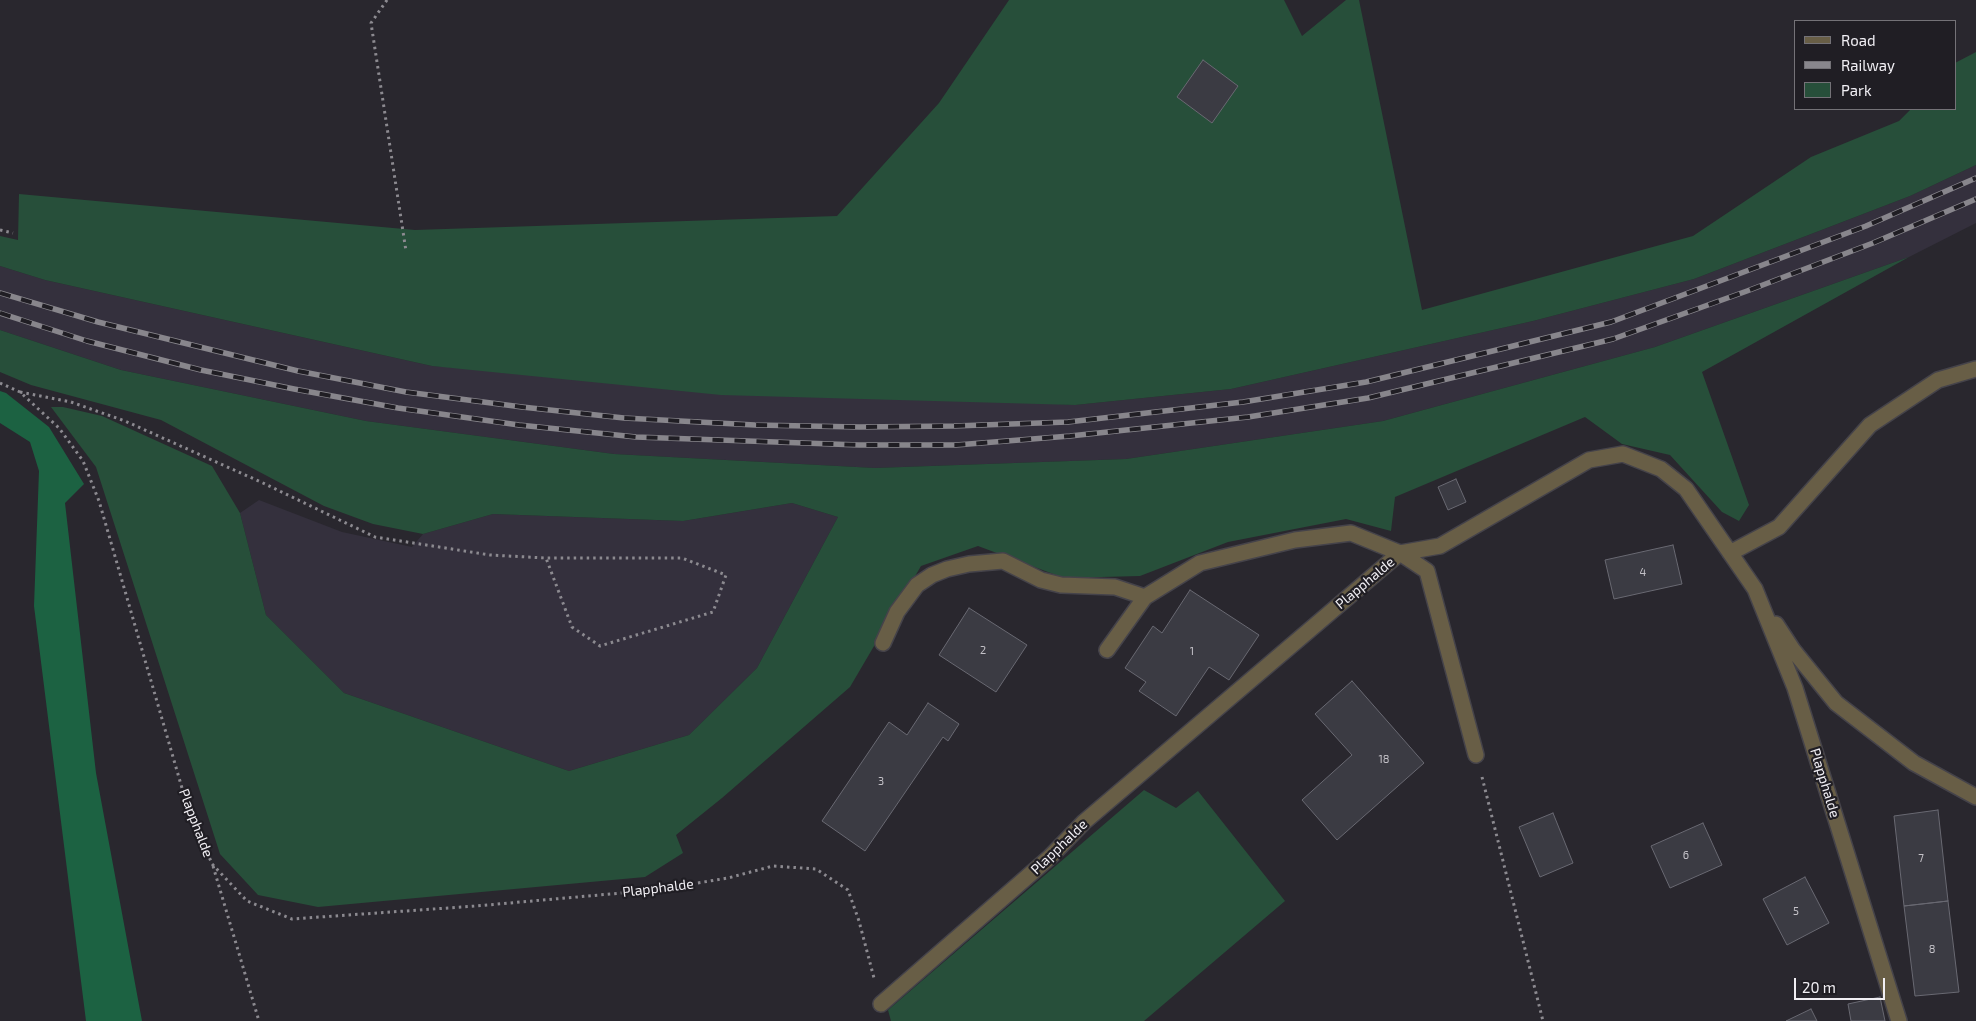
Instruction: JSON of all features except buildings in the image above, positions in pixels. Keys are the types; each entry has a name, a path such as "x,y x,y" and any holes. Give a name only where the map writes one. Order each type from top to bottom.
{"street":[{"path":"1730,553 1779,527 1870,425 1938,380 1976,369"},
{"name":"Plapphalde","path":"881,1004 1050,857 1084,822 1400,553 1440,546 1590,460 1623,454 1661,469 1686,489 1754,589 1795,688 1899,1021"},
{"name":"Plapphalde","path":"1107,650 1145,597 1200,563 1295,540 1351,533 1400,553 1427,571 1476,755"},
{"path":"883,643 897,612 917,585 932,575 969,564 1003,561 1041,580 1060,585 1115,587 1145,597"},
{"path":"1754,589 1793,650 1836,703 1914,763 1976,797"}],"path":[{"path":"387,0 371,23 406,251"},
{"path":"0,230 12,233"},
{"name":"Plapphalde","path":"0,383 20,392 59,428 83,461 99,501 184,795 212,864 247,901 292,919 476,906 655,890 728,878 773,866 816,869 848,890 859,921 881,1004"},
{"path":"20,392 71,402 125,421 263,483 375,538 490,555 546,558 682,558 726,575 713,612 600,646 572,627 546,558"},
{"path":"1476,755 1543,1021"},
{"path":"212,864 259,1021"}],"shaded area":[{"path":"1976,165 1976,223 1909,257 1655,347 1383,421 1126,459 875,468 614,454 366,421 121,370 0,330 0,266 45,280 432,366 1075,405 1231,389 1533,321 1694,279 1910,196"},
{"path":"259,500 342,532 412,547 423,534 493,514 683,521 792,503 838,517 757,668 689,735 569,771 344,693 266,615 240,513"}],"green space":[{"path":"1009,0 1284,0 1302,36 1346,0 1359,0 1422,310 1693,236 1811,157 1899,121 1910,110 1956,110 1956,62 1976,52 1976,165 1910,196 1694,279 1533,321 1231,389 1075,405 721,395 432,366 45,280 0,266 0,236 18,240 19,194 415,230 837,216 939,103"},
{"path":"1909,257 1702,372 1749,505 1739,521 1722,512 1670,455 1622,444 1585,417 1395,497 1391,531 1346,519 1228,542 1140,576 1064,578 978,546 921,566 850,687 722,798 676,835 683,853 645,877 318,907 258,895 220,854 96,467 51,407 63,407 102,416 212,466 240,513 266,615 344,693 569,771 689,735 757,668 838,517 792,503 683,521 493,514 423,534 373,524 324,506 161,420 31,385 0,372 0,330 121,370 366,421 614,454 875,468 1126,459 1383,421 1655,347"},
{"path":"0,391 6,393 49,427 84,484 65,503 96,773 142,1021 86,1021 34,606 39,471 30,442 0,423"},
{"path":"1144,790 1176,808 1198,791 1285,901 1144,1021 891,1021 888,1010"}],"railway":[{"path":"0,293 98,322 298,371 406,392 522,407 624,418 755,425 859,427 1068,422 1243,402 1366,382 1611,322 1866,226 1976,178"},
{"path":"0,313 87,341 201,370 398,408 519,425 636,437 859,445 956,445 1070,436 1248,417 1368,398 1613,339 1873,243 1976,199"}]}
